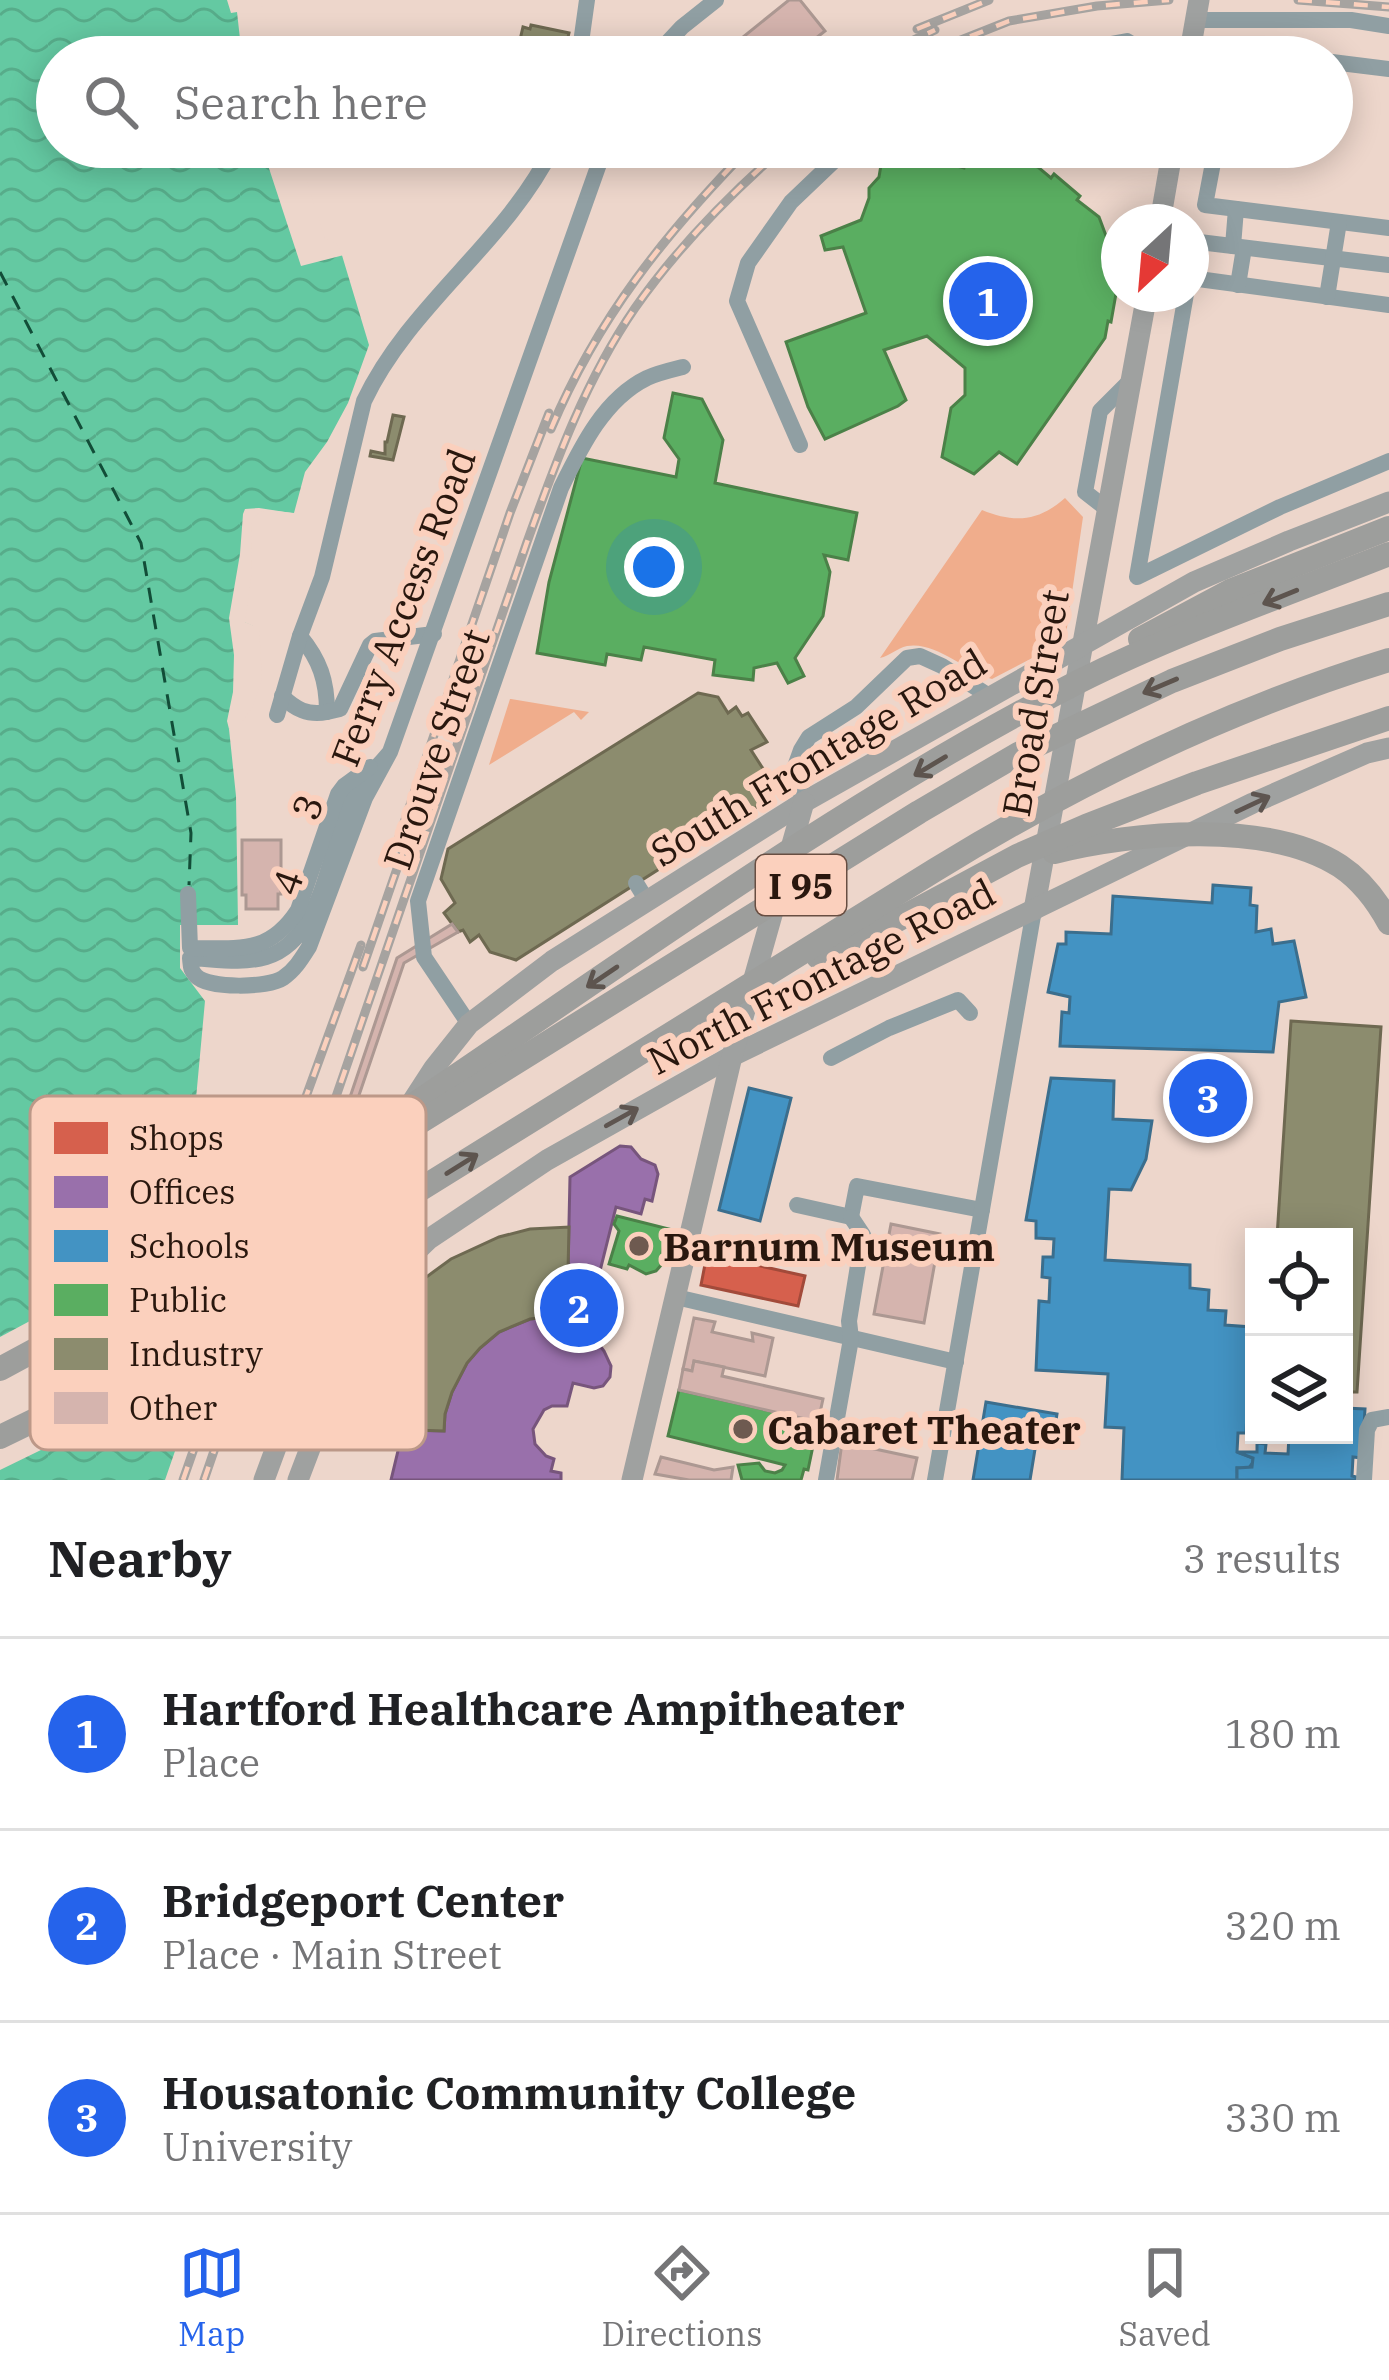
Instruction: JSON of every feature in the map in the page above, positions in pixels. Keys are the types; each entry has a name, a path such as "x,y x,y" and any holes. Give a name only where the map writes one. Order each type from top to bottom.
{"highway":[{"path":"426,1096 741,884 1117,652 1241,586 1389,528"},
{"path":"1001,723 1129,658 1389,554"},
{"name":"I 95","path":"426,1118 1018,754 1208,666 1389,604"},
{"name":"I 95","path":"426,1186 1039,809 1142,757 1389,660"},
{"path":"1253,710 1389,676"},
{"path":"739,992 860,939 1050,842 1157,798 1389,718"},
{"path":"951,890 1046,855 1111,840 1238,837 1284,843 1339,866 1370,894 1389,922"},
{"name":"I 95","path":"0,1369 30,1353"},
{"name":"I 95","path":"0,1437 30,1423"}],"main road":[{"path":"1163,204 1169,168"},
{"name":"Broad Street","path":"1034,910 1144,312"},
{"name":"South Frontage Road","path":"416,1096 469,1024 642,892 1194,582 1389,502"},
{"name":"North Frontage Road","path":"426,1242 547,1160 732,1055 1253,803 1367,753 1389,748"},
{"path":"632,1480 732,1055 803,802"},
{"name":"South Frontage Road","path":"264,1480 275,1450"},
{"name":"North Frontage Road","path":"298,1480 310,1450"}],"street":[{"path":"582,36 587,0"},
{"path":"674,36 716,0"},
{"path":"1197,10 1389,26"},
{"path":"1353,65 1389,69"},
{"path":"434,634 370,644 340,709 314,714 279,705 322,577 364,401 409,331 521,203 542,168"},
{"name":"Ferry Access Road","path":"190,952 192,971 202,980 250,986 284,978 302,958 365,798 390,752 598,168"},
{"path":"800,445 737,301 748,263 791,202 827,168"},
{"path":"1212,168 1205,205 1389,228"},
{"path":"1236,209 1238,284"},
{"path":"1327,297 1339,222"},
{"path":"1209,244 1389,266"},
{"path":"1209,280 1389,305"},
{"path":"1183,312 1137,577 1389,461"},
{"name":"Drouve Street","path":"469,1024 424,957 418,902 562,488 580,450 616,398 648,377 683,367"},
{"path":"301,636 322,672 327,712"},
{"path":"803,802 792,775 808,737 856,707 908,658 931,661 989,696"},
{"path":"188,894 190,952 265,943 286,926 301,903 338,794 390,752"},
{"name":"4","path":"190,952 264,958 295,939 314,911 351,801 390,752"},
{"name":"Broad Street","path":"935,1480 1034,910"},
{"path":"831,1058 958,1000 970,1013"},
{"path":"851,1217 857,1186 982,1210"},
{"path":"797,1204 851,1217 863,1234 849,1321 851,1339 826,1480"},
{"path":"676,1297 956,1362"},
{"path":"1364,1480 1367,1430 1372,1420 1389,1417"}],"shaded area":[{"path":"1065,498 1083,517 1065,641 992,679 929,648 903,647 880,658 982,510 1025,518"},
{"path":"510,699 589,712 581,720 574,712 489,765"}],"water":[{"path":"0,0 253,0 262,36 36,36 36,168 297,168 321,242 341,252 369,345 348,403 305,472 294,513 256,509 247,519 242,621 253,626 246,704 229,729 236,796 238,925 180,925 180,968 205,1001 196,1096 30,1096 30,1450 175,1450 165,1480 0,1480"}],"pier":[{"path":"227,0 260,0 271,36 240,36 237,12 231,13"},
{"path":"269,168 303,168 325,239 336,243 344,255 301,266"},
{"path":"259,508 292,516 260,511 251,521 252,571 245,622 259,628 262,678 252,708 241,723 229,729 234,655 229,618 243,514 245,509"},
{"path":"30,1321 30,1450 41,1450 0,1470 0,1337"}],"building: Shops":[{"path":"707,1254 805,1276 798,1306 701,1285"}],"building: Offices":[{"path":"620,1146 631,1147 655,1165 658,1174 652,1201 645,1199 641,1214 616,1207 582,1343 601,1347 611,1366 610,1377 594,1388 573,1383 567,1406 544,1410 533,1429 535,1444 554,1459 551,1471 561,1473 561,1480 391,1480 398,1450 426,1450 426,1431 444,1431 452,1392 480,1348 499,1332 530,1319 567,1315 570,1177"}],"building: Schools":[{"path":"1213,885 1251,888 1250,905 1257,906 1256,932 1271,929 1273,944 1294,941 1306,997 1279,1002 1273,1052 1060,1046 1062,1012 1069,1013 1070,997 1048,992 1058,944 1066,944 1066,932 1111,934 1113,896 1212,903"},
{"path":"1051,1078 1114,1081 1113,1119 1152,1121 1146,1159 1131,1190 1109,1189 1105,1260 1190,1265 1190,1288 1209,1290 1208,1310 1226,1311 1225,1325 1245,1327 1245,1433 1238,1433 1237,1452 1253,1462 1248,1469 1237,1468 1237,1480 1122,1480 1124,1428 1105,1427 1108,1374 1036,1370 1039,1301 1049,1302 1050,1278 1042,1277 1043,1257 1053,1257 1054,1239 1036,1238 1036,1221 1026,1220"},
{"path":"749,1088 791,1098 760,1221 719,1210"},
{"path":"986,1402 1057,1414 1052,1445 1036,1443 1030,1480 973,1480"},
{"path":"1353,1408 1365,1409 1362,1458 1353,1457 1356,1480 1237,1480 1237,1468 1252,1467 1253,1458 1237,1452 1257,1452 1257,1444 1266,1444 1265,1453 1288,1454 1289,1444 1353,1444"}],"building: Public":[{"path":"880,168 1039,168 1051,178 1054,174 1099,217 1101,312 1113,312 1111,322 1105,338 1017,464 999,452 974,474 942,457 951,408 965,395 965,368 927,336 884,350 906,400 825,439 808,407 786,342 866,313 843,247 825,250 821,236 861,220 869,188"},
{"path":"673,393 702,399 723,440 715,483 857,513 848,560 824,555 830,572 823,616 795,658 804,676 788,683 777,663 754,668 753,680 713,675 715,660 644,647 641,660 607,654 605,665 537,653 549,582 582,458 676,477 679,459 664,438"},
{"name":"Barnum Museum","path":"617,1216 673,1230 656,1271 646,1274 629,1265 627,1269 609,1264 619,1231 614,1224"},
{"name":"Cabaret Theater","path":"679,1390 818,1422 808,1470 804,1469 801,1480 742,1480 738,1465 759,1463 765,1471 775,1473 785,1465 668,1436"}],"building: Industry":[{"path":"531,25 569,33 521,36 523,27 530,29"},
{"path":"393,415 404,417 393,460 370,456 371,451 385,454"},
{"path":"698,693 718,697 728,713 736,707 742,716 748,713 767,742 751,750 769,778 763,803 516,960 490,952 479,935 470,942 463,930 458,932 444,913 455,903 441,879 448,849"},
{"path":"1291,1021 1381,1027 1357,1392 1353,1392 1353,1228 1278,1228"},
{"path":"569,1227 567,1315 530,1319 499,1332 467,1363 452,1392 444,1431 426,1430 426,1277 451,1259 530,1229"}],"building: Other":[{"path":"789,0 800,0 825,31 819,36 744,36"},
{"path":"242,840 281,840 278,909 246,909"},
{"path":"452,924 458,932 404,963 359,1096 350,1096 397,958"},
{"path":"891,1224 940,1234 924,1323 874,1314"},
{"path":"694,1318 715,1322 712,1332 753,1341 752,1333 773,1338 765,1376 694,1361 692,1371 683,1369"},
{"path":"694,1361 724,1367 722,1376 823,1399 818,1422 679,1390 683,1369 692,1371"},
{"path":"842,1442 917,1458 912,1480 837,1480"},
{"path":"661,1457 714,1470 733,1467 731,1480 655,1474"}],"ferry route":[{"path":"0,272 141,543 191,833 189,885"}],"railway":[{"path":"917,29 989,0"},
{"path":"971,36 1009,21 1169,0"},
{"path":"1298,0 1389,7"},
{"path":"922,36 935,30"},
{"path":"551,429 612,313 663,244 731,168"},
{"path":"336,1096 527,542 574,421 617,335 651,286 761,168"},
{"path":"397,843 549,413"},
{"path":"363,967 410,831"},
{"path":"306,1096 361,945"},
{"path":"183,1480 193,1450"},
{"path":"204,1480 214,1450"}],"place":[{"name":"Hartford Healthcare Ampitheater","path":"988,301"},
{"name":"Housatonic Community College","path":"1208,1098"},
{"name":"Barnum Museum","path":"639,1246"},
{"name":"Bridgeport Center","path":"579,1308"},
{"name":"Cabaret Theater","path":"743,1429"}]}
